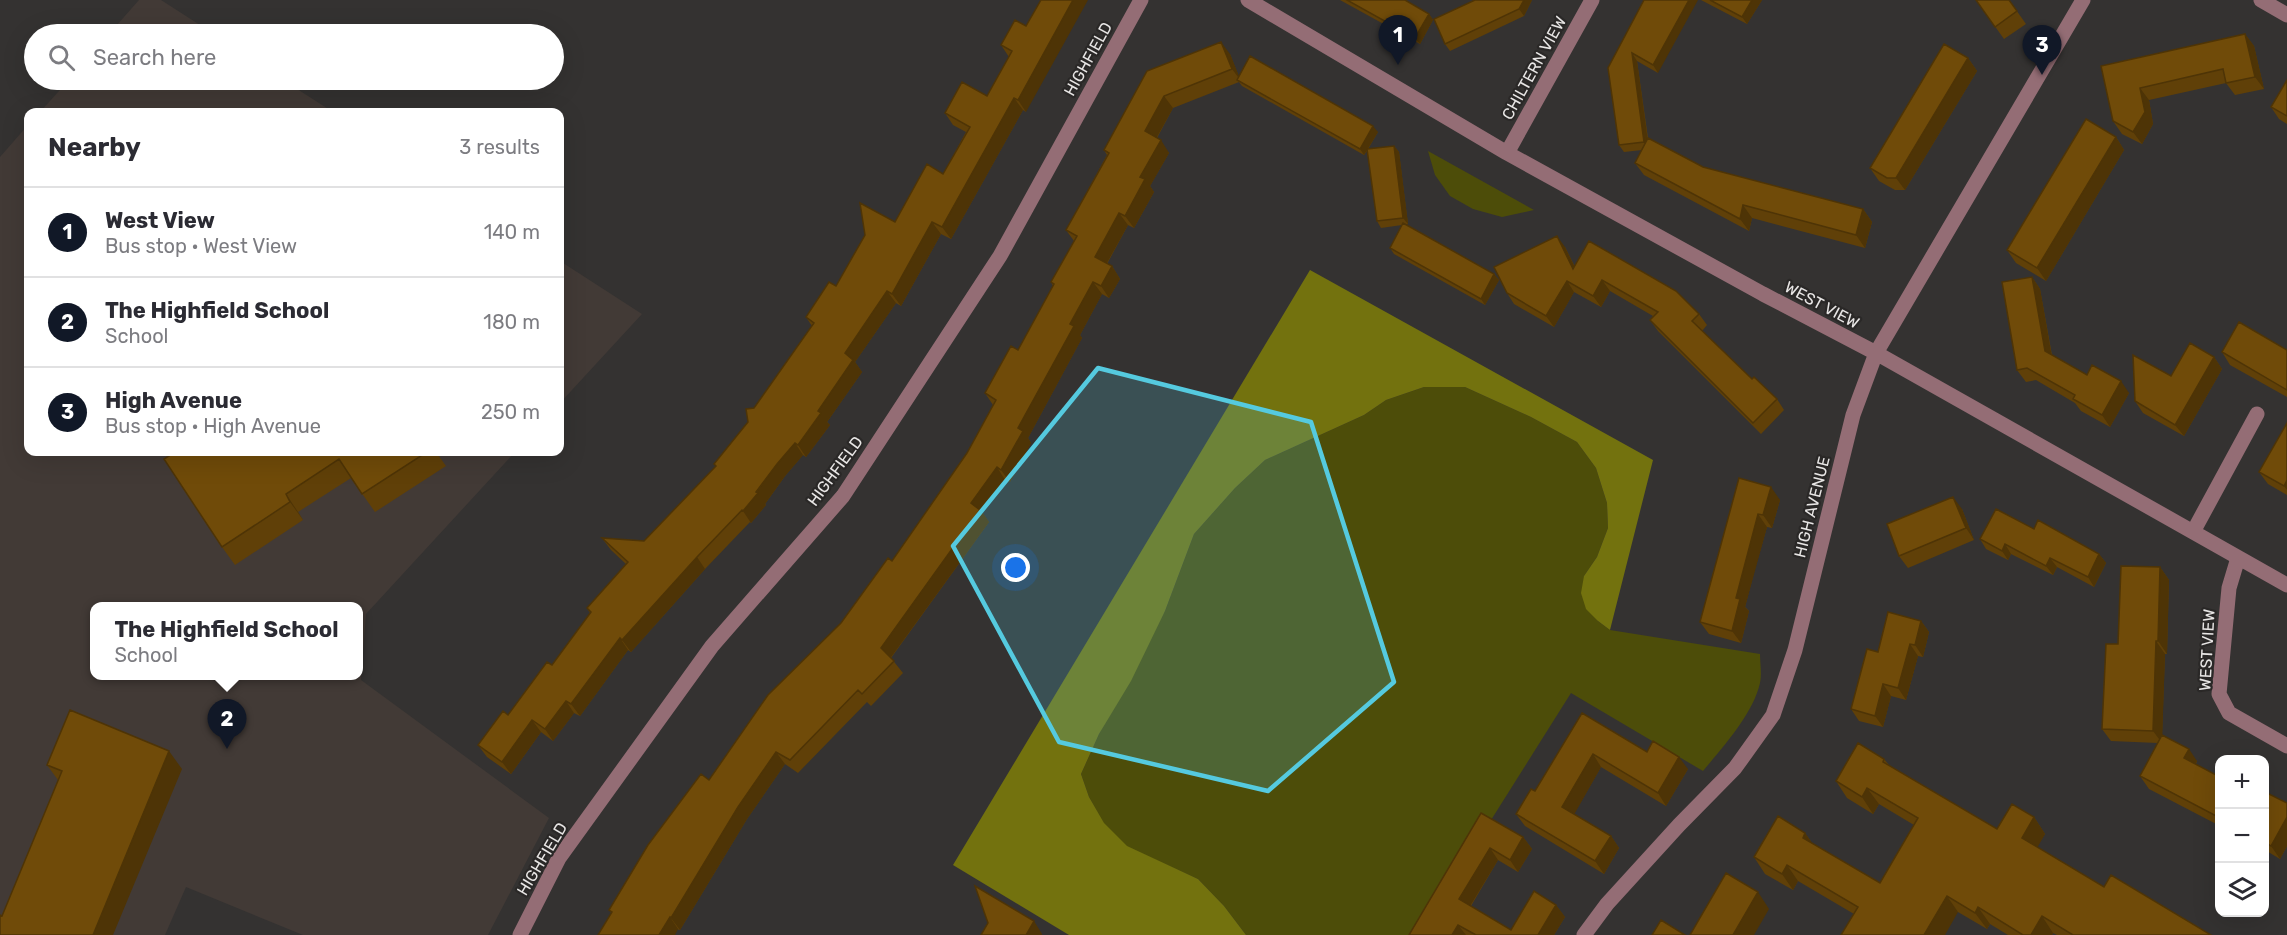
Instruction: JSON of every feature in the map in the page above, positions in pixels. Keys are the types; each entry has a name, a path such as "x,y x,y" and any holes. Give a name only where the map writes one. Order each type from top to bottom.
{"street":[{"name":"HIGHFIELD","path":"520,935 560,858 712,646 843,496 1000,256 1141,0"},
{"name":"WEST VIEW","path":"1248,0 1508,153 1763,294 1876,353 2287,585"},
{"name":"CHILTERN VIEW","path":"1508,153 1592,0"},
{"name":"HIGH AVENUE","path":"1584,935 1607,904 1735,768 1773,715 1795,650 1853,415 1876,353 2083,0"},
{"path":"2261,0 2287,15"},
{"path":"2193,532 2257,414"},
{"name":"WEST VIEW","path":"2238,558 2229,588 2219,694 2229,713 2287,746"}],"highlighted area":[{"path":"1098,368 1311,422 1394,682 1268,791 1059,742 953,546"}],"shaded area":[{"path":"139,0 161,0 198,24 118,24"},
{"path":"60,90 299,90 327,108 44,108"},
{"path":"24,130 24,456 511,456 366,614 363,654 363,602 90,602 90,680 361,680 549,818 488,935 303,935 186,887 165,935 0,935 0,157"},
{"path":"1428,151 1534,210 1502,217 1473,209 1450,196 1435,175"},
{"path":"564,264 642,314 564,399"},
{"path":"1310,270 1653,460 1610,630 1586,609 1581,593 1584,576 1597,557 1608,528 1607,503 1596,468 1577,442 1531,417 1465,387 1424,387 1386,400 1364,415 1265,460 1235,488 1194,534 1165,611 1131,681 1099,734 1081,774 1089,797 1104,823 1127,846 1198,879 1224,906 1246,935 1069,935 953,865"},
{"path":"1424,387 1465,387 1531,417 1577,442 1596,468 1607,503 1608,528 1597,557 1584,576 1598,621 1610,630 1760,654 1761,680 1744,718 1703,771 1571,693 1486,828 1423,935 1246,935 1224,906 1198,879 1127,847 1104,824 1089,797 1081,774 1099,734 1165,611 1194,534 1235,488 1265,460 1364,415 1386,400"}],"building":[{"path":"1041,0 1073,0 1018,100 1014,98 942,227 932,222 892,294 887,291 845,353 853,360 818,411 821,413 798,445 795,443 777,464 743,511 697,557 622,640 620,638 571,704 566,701 545,729 532,720 502,762 478,745 503,711 508,715 547,662 552,665 591,612 587,608 628,562 602,538 644,541 716,466 714,464 748,422 746,409 754,408 814,323 806,317 829,282 836,286 865,235 860,203 895,222 927,164 943,174 970,127 945,113 962,82 987,96 1012,51 1001,45 1015,20 1026,26"},
{"path":"1347,0 1405,0 1429,14 1415,38"},
{"path":"1475,0 1524,0 1519,9 1445,44 1434,19"},
{"path":"1644,0 1689,0 1653,65 1632,53 1644,142 1619,145 1608,68"},
{"path":"1710,0 1752,0 1742,17"},
{"path":"1976,0 2009,0 2017,11 1995,27"},
{"path":"2245,34 2255,77 2226,83 2223,69 2140,88 2145,112 2133,132 2113,121 2101,66"},
{"path":"1221,42 1232,69 1164,96 1145,131 1161,140 1140,177 1145,179 1125,216 1119,213 1095,257 1112,266 1101,286 1093,282 1070,324 1074,326 1018,428 1023,431 1001,470 997,467 971,503 980,510 881,648 894,661 862,694 858,690 790,760 776,752 738,807 659,935 598,935 612,912 609,910 648,845 701,774 709,780 768,695 841,623 888,558 892,561 967,453 996,400 985,393 1011,346 1018,350 1054,284 1051,282 1077,236 1066,230 1109,153 1104,150 1147,71"},
{"path":"1944,44 1968,58 1896,178 1887,178 1870,168"},
{"path":"1250,56 1373,126 1360,149 1237,80"},
{"path":"2287,80 2287,116 2271,107"},
{"path":"2086,119 2116,137 2037,268 2007,250"},
{"path":"1648,138 1703,167 1863,209 1856,235 1743,205 1740,219 1635,163"},
{"path":"1394,146 1403,218 1377,221 1367,149"},
{"path":"1403,223 1494,274 1481,299 1390,248"},
{"path":"1557,236 1573,269 1589,241 1676,291 1699,314 1692,321 1752,379 1754,377 1777,399 1753,423 1650,320 1658,312 1602,280 1593,296 1567,281 1546,316 1507,293 1494,267"},
{"path":"2032,277 2045,351 2087,375 2092,365 2121,381 2102,415 2073,399 2075,395 2027,368 2017,370 2002,282"},
{"path":"2239,322 2287,350 2287,390 2222,352"},
{"path":"2190,343 2214,357 2175,425 2135,401 2133,355 2171,376"},
{"path":"2287,423 2287,480 2284,486 2259,472"},
{"path":"169,456 421,456 362,494 339,459 286,494 290,502 222,547 164,459"},
{"path":"1739,478 1771,487 1763,515 1758,514 1736,598 1740,599 1732,631 1700,622"},
{"path":"1953,497 1966,528 1899,556 1887,524"},
{"path":"1996,509 2034,529 2038,520 2099,554 2088,577 2050,558 2046,566 2005,544 2002,551 1980,539"},
{"path":"2121,566 2160,567 2153,731 2102,729 2106,644 2118,644"},
{"path":"1888,612 1921,621 1915,645 1910,644 1898,688 1883,684 1875,716 1851,709 1867,649 1878,652"},
{"path":"70,710 169,751 93,935 0,935 0,915 2,916 62,771 47,765"},
{"path":"1582,713 1647,752 1653,741 1679,757 1658,793 1593,754 1562,807 1611,836 1595,861 1516,814 1531,789 1535,791"},
{"path":"2162,735 2189,749 2184,758 2215,774 2215,815 2140,776"},
{"path":"1858,743 1884,759 1883,762 1997,829 2012,804 2034,817 2022,838 2104,887 2111,875 2211,935 2073,935 2042,916 2031,935 2023,935 1978,907 1975,913 1947,896 1924,935 1841,935 1858,907 1787,865 1782,874 1754,857 1778,816 1805,833 1803,838 1880,883 1918,818 1867,788 1862,797 1836,781"},
{"path":"2269,794 2287,803 2287,817 2271,846 2269,845"},
{"path":"1481,813 1523,837 1510,860 1490,848 1459,899 1511,930 1534,891 1556,905 1538,935 1476,935 1458,925 1452,935 1409,935"},
{"path":"1726,873 1758,892 1733,935 1690,935"},
{"path":"975,886 1034,921 1026,935 981,935 988,923"},
{"path":"1661,920 1685,935 1652,935"}],"place":[{"name":"West View","path":"1398,65"},
{"name":"High Avenue","path":"2042,75"},
{"name":"The Highfield School","path":"227,749"}]}
